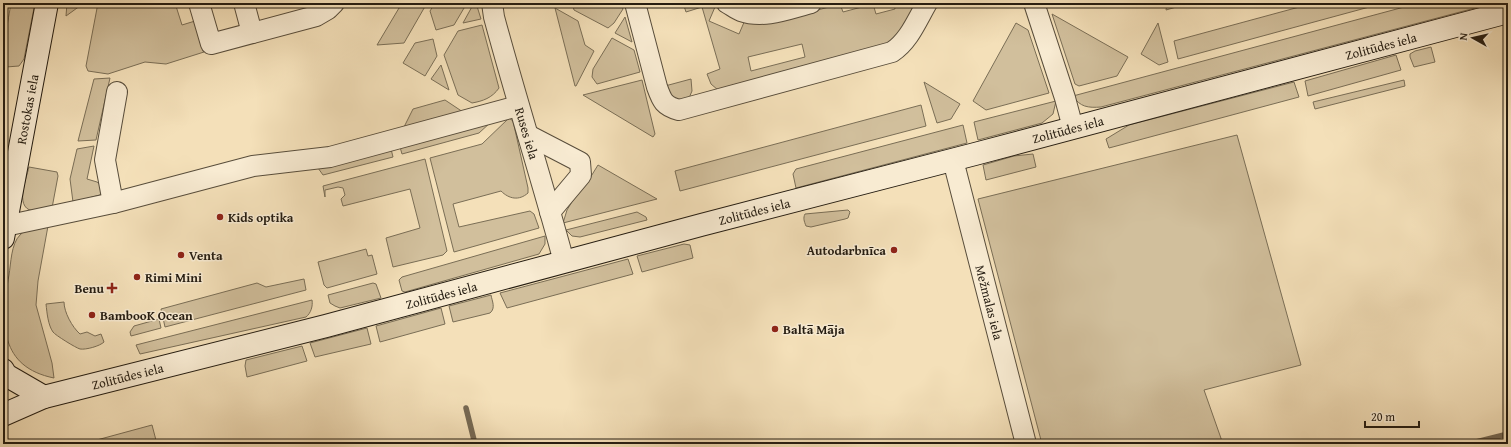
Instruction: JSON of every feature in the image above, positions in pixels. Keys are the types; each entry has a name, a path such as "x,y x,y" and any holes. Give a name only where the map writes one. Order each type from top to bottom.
{"street":[{"name":"Rostokas iela","path":"4,232 47,3"},
{"path":"200,3 211,44 316,16 328,9 334,3"},
{"path":"244,3 252,32"},
{"name":"Ruses iela","path":"492,3 494,17 518,106 528,135 564,262"},
{"path":"635,3 657,87 662,100 670,107 679,110 892,52 906,40 927,3"},
{"path":"727,3 740,10 760,14 811,3"},
{"path":"1034,3 1065,98 1073,128"},
{"name":"Zolitūdes iela","path":"3,415 44,397 326,326 1508,12"},
{"path":"113,203 105,160 117,92"},
{"path":"4,232 253,166 330,157 518,106"},
{"path":"528,135 580,162 581,175 550,212"},
{"name":"Mežmalas iela","path":"953,160 1026,444"},
{"path":"3,370 6,374 44,397"}],"shaded area":[{"path":"11,3 35,3 24,59 19,66 6,67 4,62 4,46"},
{"path":"67,3 84,3 66,16"},
{"path":"98,3 175,3 182,25 195,21 204,52 166,64 145,62 108,74 88,71 86,66"},
{"path":"402,3 427,3 404,43 377,45"},
{"path":"435,3 467,3 454,25 436,30 430,11"},
{"path":"474,3 476,3 481,19 463,23"},
{"path":"572,3 621,3 623,9 614,23 608,28 574,10"},
{"path":"683,3 708,3 715,7 709,21 739,34 745,20 773,22 840,4 843,12 873,4 876,14 895,9 894,3 919,3 891,43 718,90 711,84 707,74 720,69 702,7 686,12","holes":["802,44 805,57 751,71 748,57"]},
{"path":"1167,3 1190,3 1166,10"},
{"path":"1314,3 1384,3 1178,59 1174,41"},
{"path":"1419,3 1494,3 1101,107 1082,105 1073,96"},
{"path":"555,8 578,21 585,45 594,51 576,86 575,86"},
{"path":"1052,14 1128,57 1117,76 1079,86 1075,84"},
{"path":"625,17 632,42 615,33"},
{"path":"1016,23 1028,30 1049,93 986,110 973,101"},
{"path":"1158,23 1168,62 1159,65 1141,54"},
{"path":"482,25 499,88 487,98 472,103 458,95 444,55 458,31"},
{"path":"612,38 634,50 640,72 597,84 592,77 593,69"},
{"path":"433,39 437,56 425,76 403,63 415,43"},
{"path":"1431,47 1435,62 1414,67 1410,54 1415,51"},
{"path":"1396,55 1401,70 1308,96 1305,81"},
{"path":"441,65 449,90 431,79"},
{"path":"110,78 96,140 78,141 94,79"},
{"path":"691,79 692,91 689,98 683,101 673,99 665,86"},
{"path":"642,80 655,134 653,137 583,95"},
{"path":"1404,80 1405,86 1315,109 1313,102"},
{"path":"924,82 960,104 951,119 937,123"},
{"path":"1294,82 1299,97 1109,148 1106,139 1129,125"},
{"path":"445,100 463,112 403,129 413,109"},
{"path":"1056,101 1053,114 1042,123 978,140 974,122"},
{"path":"921,105 926,126 680,191 675,171"},
{"path":"509,118 513,121 528,193 525,196 514,198 507,196 501,191 453,204 459,227 530,211 534,214 539,228 454,252 430,158 482,144"},
{"path":"491,122 479,133 402,154 400,147"},
{"path":"963,125 967,143 796,188 793,174 796,169"},
{"path":"1237,135 1301,365 1204,390 1223,444 1042,444 978,199"},
{"path":"94,146 87,179 101,185 101,193 100,195 73,202 70,179 77,149"},
{"path":"391,149 393,157 323,175 318,168"},
{"path":"1033,154 1036,167 986,180 983,165 1014,156"},
{"path":"425,159 447,251 443,255 393,267 386,238 420,228 410,189 343,206 341,199 345,195 343,188 338,187 325,190 325,197 323,186"},
{"path":"598,165 657,199 563,223 567,210 587,177 590,178"},
{"path":"29,167 57,172 58,176 52,208 36,211 29,210 25,206 23,194"},
{"path":"848,210 850,212 848,218 845,219 811,227 806,226 804,221 805,214"},
{"path":"637,212 646,217 647,220 580,237 572,236 566,230"},
{"path":"48,226 38,281 36,305 52,363 54,378 36,372 23,364 14,353 8,341 5,326 6,293 15,243 20,235 26,231"},
{"path":"545,236 545,244 539,254 405,292 402,291 399,280 402,277"},
{"path":"684,244 690,245 693,258 642,272 637,256"},
{"path":"366,249 368,256 372,255 377,274 327,288 324,285 318,262"},
{"path":"628,259 633,274 507,308 500,293"},
{"path":"304,279 306,290 165,327 161,309 257,283 266,287"},
{"path":"373,283 376,284 381,298 340,308 330,303 328,295"},
{"path":"491,295 493,309 490,313 453,322 449,306"},
{"path":"312,300 311,309 306,317 140,354 136,345"},
{"path":"64,302 67,315 71,323 80,334 87,332 95,336 101,334 104,342 93,347 80,349 53,332 47,315 46,304"},
{"path":"441,308 445,324 380,342 376,326"},
{"path":"159,319 161,328 131,336 130,332 134,326"},
{"path":"367,328 371,344 315,357 310,343"},
{"path":"302,346 307,361 247,377 245,366 246,360"},
{"path":"152,425 157,444 82,444"}],"waterway":[{"path":"466,408 475,444"},
{"path":"1468,444 1508,434"}],"place":[{"name":"Kids optika","path":"220,217"},
{"name":"Autodarbnīca","path":"894,250"},
{"name":"Venta","path":"181,255"},
{"name":"Rimi Mini","path":"137,277"},
{"name":"Benu","path":"112,288"},
{"name":"BambooK Ocean","path":"92,315"},
{"name":"Baltā Māja","path":"775,329"}]}
